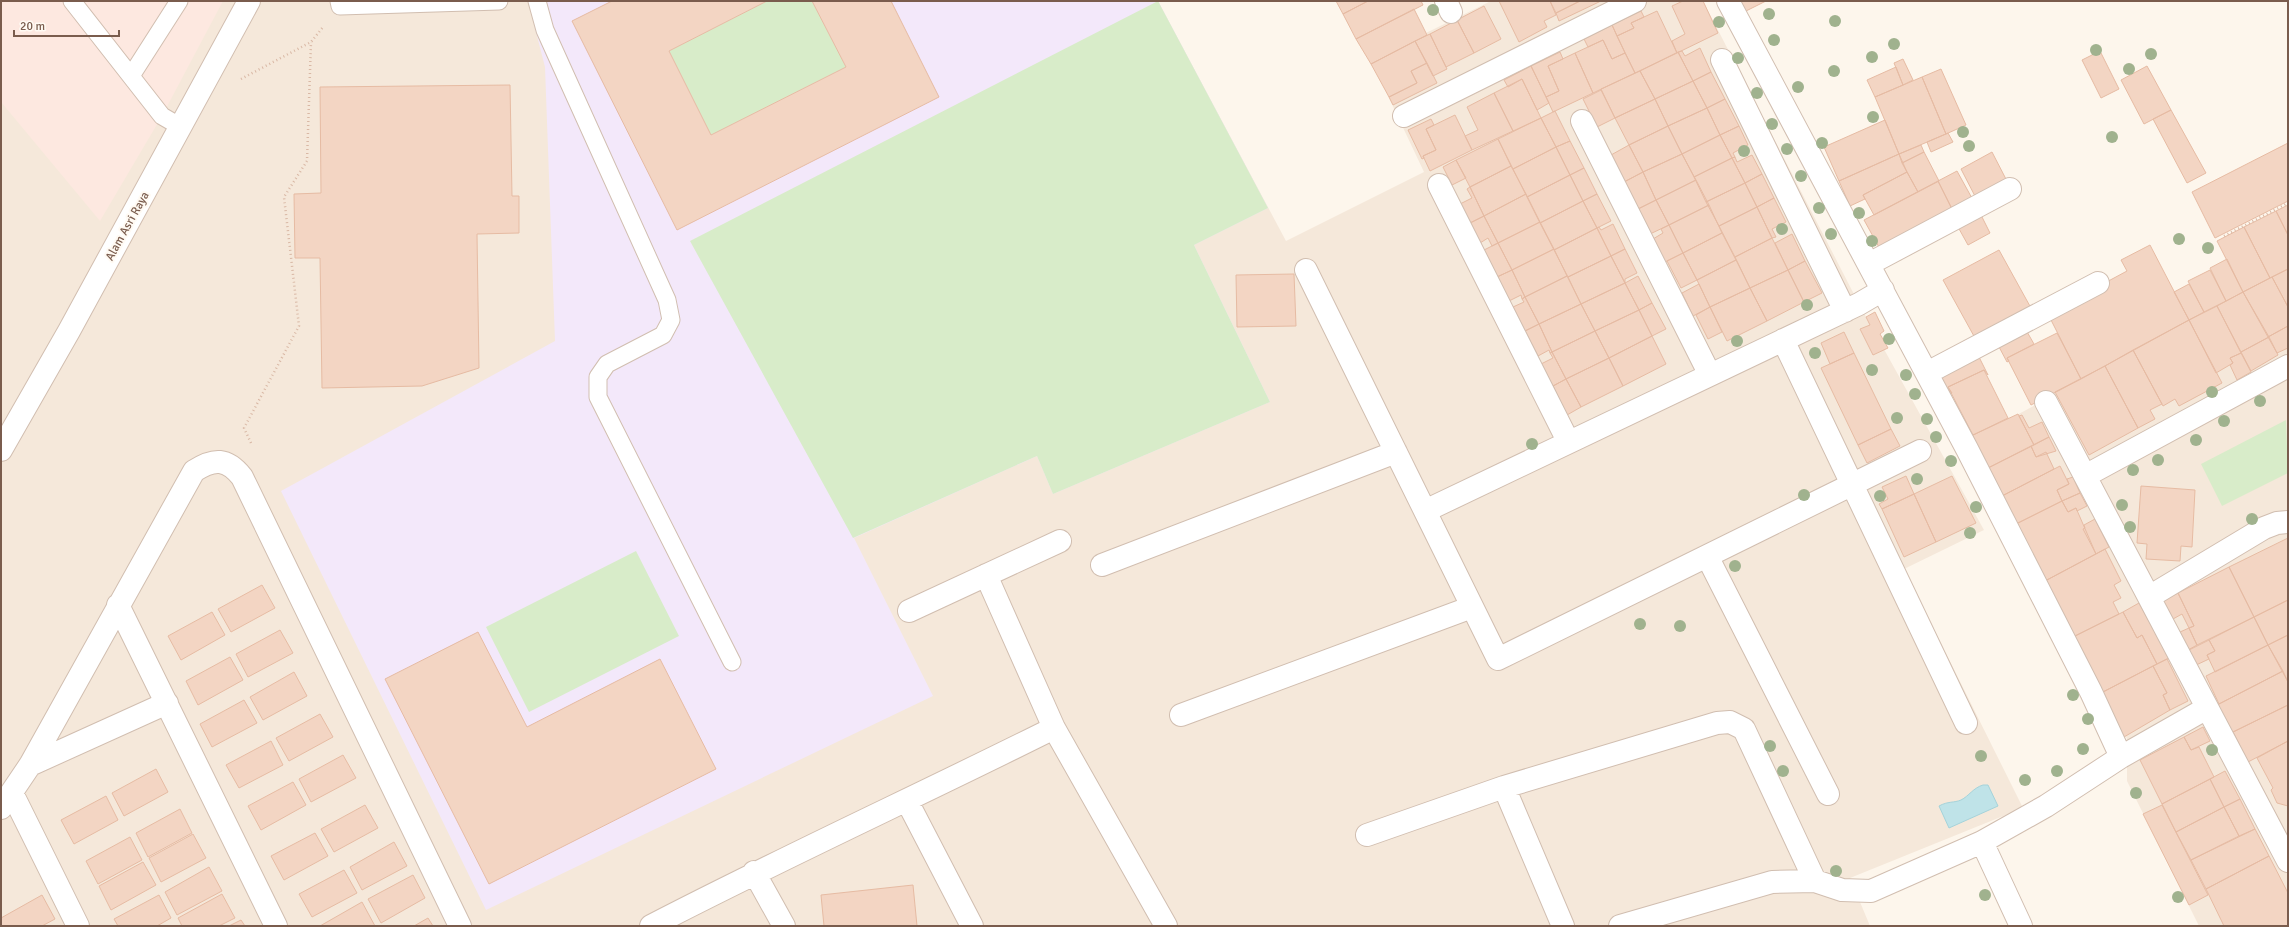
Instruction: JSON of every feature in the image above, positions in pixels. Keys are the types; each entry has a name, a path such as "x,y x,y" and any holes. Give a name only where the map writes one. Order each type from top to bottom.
{"street":[{"name":"Alam Asri Raya","path":"1,450 69,332 211,74 249,1"},
{"path":"1404,116 1635,1"},
{"path":"1728,1 1927,373 2091,692 2121,757"},
{"path":"1722,60 1845,310"},
{"path":"1582,121 1710,375"},
{"path":"1439,185 1568,441"},
{"path":"1869,264 2010,190"},
{"path":"1306,270 1498,659 1920,451"},
{"path":"1927,373 2098,283"},
{"path":"1425,510 1783,340 1883,290"},
{"path":"1783,340 1966,724"},
{"path":"2085,476 2288,366"},
{"path":"2046,402 2207,708 2282,837 2288,861"},
{"path":"1102,565 1396,452"},
{"path":"78,926 6,800 30,765 194,471 207,463 221,462 234,466 242,477 460,926"},
{"path":"2149,597 2264,528 2288,522"},
{"path":"909,611 1060,541"},
{"path":"1707,556 1828,794"},
{"path":"986,575 1054,728 1166,926"},
{"path":"118,605 168,703 276,926"},
{"path":"1181,715 1472,607"},
{"path":"30,765 168,703"},
{"path":"1620,926 1772,882 1815,881 1842,890 1871,891 1982,842 2046,806 2121,757 2207,708"},
{"path":"1366,835 1504,787 1716,723 1730,722 1744,729 1815,881"},
{"path":"651,926 754,872 907,801 1054,728"},
{"path":"1504,787 1563,926"},
{"path":"907,801 972,926"},
{"path":"1982,842 2021,926"},
{"path":"754,872 784,926"}],"lane":[{"path":"72,1 162,116 181,127"},
{"path":"131,76 179,1"},
{"path":"339,4 499,1"},
{"path":"537,1 545,30 667,300 672,320 663,335 607,364 598,377 598,397 732,662"}],"path":[{"path":"211,74 237,81 312,42 339,4"},
{"path":"251,416 299,326 284,198 307,161 312,42"},
{"path":"2224,236 2288,203"}],"shaded area":[{"path":"1,1 1158,1 1286,241 1424,172 1371,60 1491,1 1703,1 1859,304 1984,530 1904,569 2023,808 1850,878 1870,926 1,926"},
{"path":"1,1 223,1 162,116 100,221 1,102"},
{"path":"528,1 1158,1 1268,208 1194,245 1270,402 1053,494 1037,456 854,538 933,696 486,910 281,491 555,341 545,67"},
{"path":"2288,269 2288,926 2199,926 2127,781 2127,739 1972,439"}],"green space":[{"path":"767,1 812,1 846,67 711,135 669,51"},
{"path":"1158,1 1268,208 1194,245 1270,402 1053,494 1037,456 853,538 690,241"},
{"path":"2286,420 2288,473 2222,506 2201,464"},
{"path":"636,551 679,636 529,712 486,627"}],"water":[{"path":"1983,785 1988,785 1998,806 1949,828 1939,806 1945,803 1961,800 1976,788"}],"building":[{"path":"612,1 767,1 669,51 711,135 846,67 812,1 891,1 939,97 677,230 572,21"},
{"path":"1336,1 1368,1 1343,14"},
{"path":"1368,1 1421,1 1423,5 1356,39 1343,14"},
{"path":"1499,1 1550,1 1556,15 1544,21 1547,27 1519,42"},
{"path":"1550,1 1580,1 1556,13"},
{"path":"1580,1 1601,1 1559,21 1556,13"},
{"path":"1683,1 1703,1 1718,33 1677,53 1672,41 1685,34 1672,6"},
{"path":"1739,1 1766,1 1744,12"},
{"path":"1484,6 1501,39 1474,53 1457,20"},
{"path":"1414,9 1427,35 1371,64 1356,39"},
{"path":"1641,11 1644,17 1631,23 1634,28 1617,36 1612,25"},
{"path":"1657,11 1677,53 1635,73 1617,36 1634,28 1631,23"},
{"path":"1457,20 1474,53 1446,67 1430,34"},
{"path":"1612,25 1625,53 1612,59 1603,40 1588,47 1584,39"},
{"path":"1430,34 1447,69 1433,76 1415,41"},
{"path":"1603,40 1612,59 1625,53 1635,73 1593,93 1575,53"},
{"path":"1415,41 1427,63 1411,71 1417,83 1389,97 1371,64"},
{"path":"1700,48 1711,72 1693,81 1678,52 1682,51 1685,56"},
{"path":"2100,51 2119,89 2101,98 2082,60"},
{"path":"1560,52 1563,59 1548,66 1559,91 1546,97 1531,66"},
{"path":"1678,52 1693,81 1655,99 1640,71"},
{"path":"1575,53 1593,93 1553,112 1546,97 1559,91 1548,66"},
{"path":"1903,59 1913,80 1903,85 1894,63"},
{"path":"1427,63 1437,83 1393,105 1389,97 1417,83 1411,71"},
{"path":"1531,66 1549,103 1537,110 1522,79 1508,87 1504,80"},
{"path":"2147,66 2171,110 2144,124 2121,80"},
{"path":"1896,67 1903,85 1875,97 1867,80"},
{"path":"1941,69 1966,125 1946,134 1922,77"},
{"path":"1640,71 1655,99 1615,118 1601,89"},
{"path":"1711,72 1725,99 1707,108 1693,81"},
{"path":"1922,77 1946,134 1899,154 1875,97"},
{"path":"1522,79 1541,118 1513,131 1494,93"},
{"path":"1693,81 1707,108 1668,126 1655,99"},
{"path":"510,85 512,196 519,196 519,233 477,234 479,368 422,386 322,388 320,258 295,258 294,194 321,193 320,87"},
{"path":"1601,90 1615,118 1597,127 1583,99"},
{"path":"1494,93 1513,131 1472,150 1465,136 1478,130 1467,107"},
{"path":"1655,99 1668,126 1629,145 1615,118"},
{"path":"1725,99 1739,126 1720,135 1707,108"},
{"path":"1707,108 1720,135 1682,154 1668,126"},
{"path":"2171,110 2206,173 2187,183 2153,119"},
{"path":"1555,111 1570,141 1556,147 1541,118"},
{"path":"1455,115 1472,150 1430,171 1423,156 1436,150 1426,129"},
{"path":"1541,118 1556,147 1513,169 1498,139"},
{"path":"1431,119 1434,125 1426,129 1436,150 1423,156 1424,158 1422,159 1408,130"},
{"path":"1885,120 1899,154 1839,181 1824,147"},
{"path":"1668,126 1682,154 1643,172 1629,145"},
{"path":"1739,126 1748,145 1733,153 1735,157 1732,158 1720,135"},
{"path":"1948,133 1953,142 1931,152 1927,142"},
{"path":"1720,135 1732,158 1694,177 1682,154"},
{"path":"1498,139 1511,166 1470,187 1456,160"},
{"path":"1570,141 1584,168 1570,175 1556,147"},
{"path":"2288,143 2288,201 2215,238 2192,192"},
{"path":"1629,145 1643,172 1624,182 1611,155"},
{"path":"1921,145 1924,152 1902,163 1899,154"},
{"path":"1556,147 1570,175 1527,197 1513,169"},
{"path":"1924,152 1939,181 1918,192 1902,163"},
{"path":"1992,152 2008,183 1977,200 1961,169"},
{"path":"1682,154 1696,180 1656,200 1643,172"},
{"path":"1899,154 1907,172 1863,195 1865,199 1850,206 1839,181"},
{"path":"1752,155 1762,174 1745,183 1732,158 1735,157 1737,162"},
{"path":"1732,158 1745,183 1706,202 1694,177"},
{"path":"1456,160 1466,178 1452,185 1443,167"},
{"path":"1511,166 1526,194 1484,216 1470,187"},
{"path":"1584,168 1597,194 1583,201 1570,175"},
{"path":"1957,171 1973,200 1953,211 1938,181"},
{"path":"1643,172 1656,200 1638,209 1624,182"},
{"path":"1907,172 1918,192 1874,215 1863,195"},
{"path":"1762,174 1774,198 1757,207 1745,183"},
{"path":"1570,175 1583,201 1540,223 1527,197"},
{"path":"1696,180 1709,205 1669,225 1656,200"},
{"path":"1938,181 1953,211 1880,249 1864,220"},
{"path":"1745,183 1757,207 1719,226 1706,202"},
{"path":"1470,187 1484,216 1470,223 1460,204 1472,198 1467,189"},
{"path":"1526,194 1540,222 1498,243 1484,216"},
{"path":"1597,194 1611,221 1597,228 1583,201"},
{"path":"1774,198 1786,222 1772,229 1776,237 1772,238 1757,207"},
{"path":"1656,200 1669,225 1650,234 1638,209"},
{"path":"1583,201 1597,228 1554,250 1540,223"},
{"path":"1709,205 1722,233 1683,253 1669,225"},
{"path":"2288,205 2288,235 2276,211"},
{"path":"1757,207 1772,238 1735,257 1719,226"},
{"path":"2276,211 2288,235 2288,269 2270,278 2244,227"},
{"path":"1981,215 1990,233 1968,245 1958,227"},
{"path":"1484,216 1498,243 1492,246 1488,238 1480,243 1470,223"},
{"path":"1540,222 1554,249 1512,270 1498,243"},
{"path":"1613,224 1625,249 1611,256 1597,228 1599,227 1601,230"},
{"path":"1669,225 1683,253 1665,262 1653,239 1663,233 1661,229"},
{"path":"2244,227 2270,278 2243,292 2217,241"},
{"path":"1597,228 1611,256 1568,277 1554,250"},
{"path":"1722,233 1736,260 1697,280 1683,253"},
{"path":"1792,234 1805,261 1788,270 1775,243"},
{"path":"1772,238 1788,270 1750,288 1735,257"},
{"path":"1498,243 1512,270 1497,277 1484,250"},
{"path":"2150,245 2189,320 2081,379 2051,320 2101,285 2127,271 2121,260"},
{"path":"1554,249 1567,276 1525,297 1512,270"},
{"path":"1625,249 1637,273 1625,279 1625,283 1611,256"},
{"path":"1999,250 2031,308 1975,338 1943,280"},
{"path":"1683,253 1697,280 1681,288 1667,261"},
{"path":"1611,256 1625,283 1581,304 1568,277"},
{"path":"2227,259 2243,292 2226,301 2210,268"},
{"path":"1736,260 1750,288 1710,307 1697,280"},
{"path":"1805,261 1822,293 1804,302 1788,270"},
{"path":"2288,269 2288,307 2272,277"},
{"path":"1512,270 1525,297 1522,299 1521,295 1509,301 1497,277"},
{"path":"1788,270 1804,302 1767,321 1750,288"},
{"path":"2210,270 2226,301 2204,312 2188,281"},
{"path":"1294,274 1296,326 1237,327 1236,275"},
{"path":"1567,276 1581,304 1539,324 1525,297"},
{"path":"1638,276 1652,303 1639,310 1625,283"},
{"path":"2272,277 2288,307 2288,326 2268,337 2243,292"},
{"path":"1625,283 1639,310 1595,331 1581,304"},
{"path":"1699,284 1710,307 1693,316 1682,293"},
{"path":"2189,284 2204,312 2189,320 2174,292"},
{"path":"1750,288 1767,321 1727,341 1710,307"},
{"path":"2243,292 2269,337 2241,352 2217,306"},
{"path":"1525,297 1539,324 1525,331 1513,307 1524,302 1522,299"},
{"path":"1652,303 1666,329 1652,336 1639,310"},
{"path":"1581,304 1595,331 1552,352 1539,324"},
{"path":"2217,306 2241,353 2230,358 2233,363 2216,373 2189,320"},
{"path":"1710,307 1722,332 1708,339 1696,315"},
{"path":"1639,310 1652,336 1609,358 1595,331"},
{"path":"1875,312 1884,331 1880,334 1888,348 1873,355 1860,329 1870,325 1866,317"},
{"path":"2189,320 2222,383 2179,406 2175,399 2163,406 2133,350"},
{"path":"1539,324 1552,352 1550,353 1549,350 1538,356 1525,331"},
{"path":"2288,326 2288,348 2277,353 2268,337"},
{"path":"2026,330 2034,344 2007,358 2009,361 2007,362 1998,345"},
{"path":"1595,331 1609,358 1566,379 1552,352"},
{"path":"1844,332 1854,353 1830,364 1821,343"},
{"path":"2057,333 2081,379 2031,405 2007,358"},
{"path":"1652,336 1666,364 1623,386 1609,358"},
{"path":"2269,337 2278,355 2251,371 2241,352"},
{"path":"2133,350 2162,404 2150,410 2155,419 2138,428 2105,366"},
{"path":"1552,352 1566,379 1553,386 1541,364 1553,358 1550,353"},
{"path":"1854,353 1891,429 1858,445 1821,368"},
{"path":"2241,353 2251,372 2237,380 2230,365 2233,363 2230,358"},
{"path":"1978,355 1988,375 1984,370 1948,387 1952,393 1949,395 1938,374"},
{"path":"1609,358 1623,386 1581,407 1566,379"},
{"path":"2105,366 2138,428 2089,455 2055,392"},
{"path":"1984,370 2008,418 1973,435 1948,387"},
{"path":"1566,379 1581,407 1567,415 1553,386"},
{"path":"2018,414 2034,445 1988,468 1971,436"},
{"path":"2022,415 2029,428 2042,422 2049,437 2034,445 2019,416"},
{"path":"1891,429 1900,446 1867,463 1858,445"},
{"path":"2049,437 2056,451 2036,457 2031,446"},
{"path":"2031,446 2036,457 2046,452 2054,469 2002,496 1988,468"},
{"path":"2060,466 2069,484 2057,490 2062,501 2016,524 2002,496"},
{"path":"1906,476 1914,494 1882,509 1879,504 1888,499 1882,487"},
{"path":"1952,476 1976,523 1936,542 1914,494"},
{"path":"2073,477 2080,493 2062,501 2057,490 2069,484 2067,479"},
{"path":"2141,486 2195,490 2192,547 2181,546 2180,561 2146,559 2147,544 2137,543"},
{"path":"2080,493 2087,506 2077,511 2076,508 2068,512 2062,501"},
{"path":"1914,494 1936,542 1904,557 1882,509"},
{"path":"2062,501 2068,512 2076,508 2096,554 2045,581 2016,524"},
{"path":"2095,519 2109,547 2096,554 2083,529 2085,528 2084,525"},
{"path":"2288,538 2288,600 2254,617 2229,567"},
{"path":"2105,549 2121,581 2114,585 2121,598 2113,602 2119,614 2073,637 2045,581"},
{"path":"2229,567 2254,617 2197,645 2189,628 2194,626 2178,593"},
{"path":"262,585 275,608 231,632 218,609"},
{"path":"2178,593 2194,626 2189,628 2182,614 2173,619 2163,600"},
{"path":"2288,600 2288,635 2268,645 2254,617"},
{"path":"2139,603 2169,658 2157,664 2142,635 2137,638 2123,612"},
{"path":"212,612 225,635 181,660 168,636"},
{"path":"2123,612 2137,638 2142,635 2157,664 2101,693 2073,637"},
{"path":"2254,617 2268,645 2215,672 2207,655 2215,651 2209,640"},
{"path":"2189,628 2197,645 2188,650 2180,632"},
{"path":"280,630 293,653 248,677 236,654"},
{"path":"478,632 527,727 660,659 716,769 489,884 385,679"},
{"path":"2288,635 2288,682 2268,645"},
{"path":"2209,640 2215,651 2207,655 2209,659 2194,666 2187,651"},
{"path":"2268,645 2283,671 2219,704 2206,676"},
{"path":"230,657 243,680 198,705 186,681"},
{"path":"2167,659 2188,701 2170,710 2163,695 2167,693 2153,666"},
{"path":"2153,666 2167,693 2163,695 2170,710 2124,737 2101,693"},
{"path":"2283,671 2288,682 2288,705 2231,733 2217,705"},
{"path":"294,672 307,696 263,720 250,697"},
{"path":"244,700 257,723 212,747 200,724"},
{"path":"2288,705 2288,741 2248,762 2233,732"},
{"path":"320,714 333,737 289,761 276,738"},
{"path":"2203,727 2210,741 2191,750 2184,737"},
{"path":"2184,737 2191,750 2199,747 2214,777 2162,804 2140,760"},
{"path":"271,741 283,765 239,788 226,765"},
{"path":"2288,741 2288,806 2277,803 2271,790 2273,788 2257,758"},
{"path":"343,755 356,778 311,802 299,779"},
{"path":"156,769 168,792 124,816 112,793"},
{"path":"2225,771 2240,799 2224,807 2210,779"},
{"path":"2210,779 2224,807 2176,832 2162,804"},
{"path":"293,782 306,805 261,830 248,806"},
{"path":"106,796 118,820 74,844 61,820"},
{"path":"2240,799 2255,829 2239,836 2224,807"},
{"path":"365,805 378,828 334,852 321,829"},
{"path":"2162,805 2208,895 2189,905 2143,814"},
{"path":"2224,807 2239,836 2191,860 2176,832"},
{"path":"180,809 192,833 148,857 136,833"},
{"path":"2255,829 2269,856 2206,889 2191,860"},
{"path":"315,833 328,856 284,880 271,856"},
{"path":"193,834 206,858 161,882 149,858"},
{"path":"130,837 142,860 98,884 86,861"},
{"path":"394,842 407,866 362,890 350,867"},
{"path":"2269,856 2288,893 2288,926 2224,926 2206,889"},
{"path":"143,862 156,885 111,910 99,886"},
{"path":"209,867 222,891 177,915 165,892"},
{"path":"344,870 357,893 312,917 299,894"},
{"path":"413,875 425,898 381,923 368,899"},
{"path":"913,885 917,926 824,926 821,895"},
{"path":"222,894 235,918 219,926 182,926 178,918"},
{"path":"42,895 55,919 42,926 1,926 1,918"},
{"path":"159,895 171,918 157,926 118,926 114,919"},
{"path":"362,902 375,926 320,926"},
{"path":"428,918 433,926 414,926"},
{"path":"241,920 245,926 229,926"}]}
